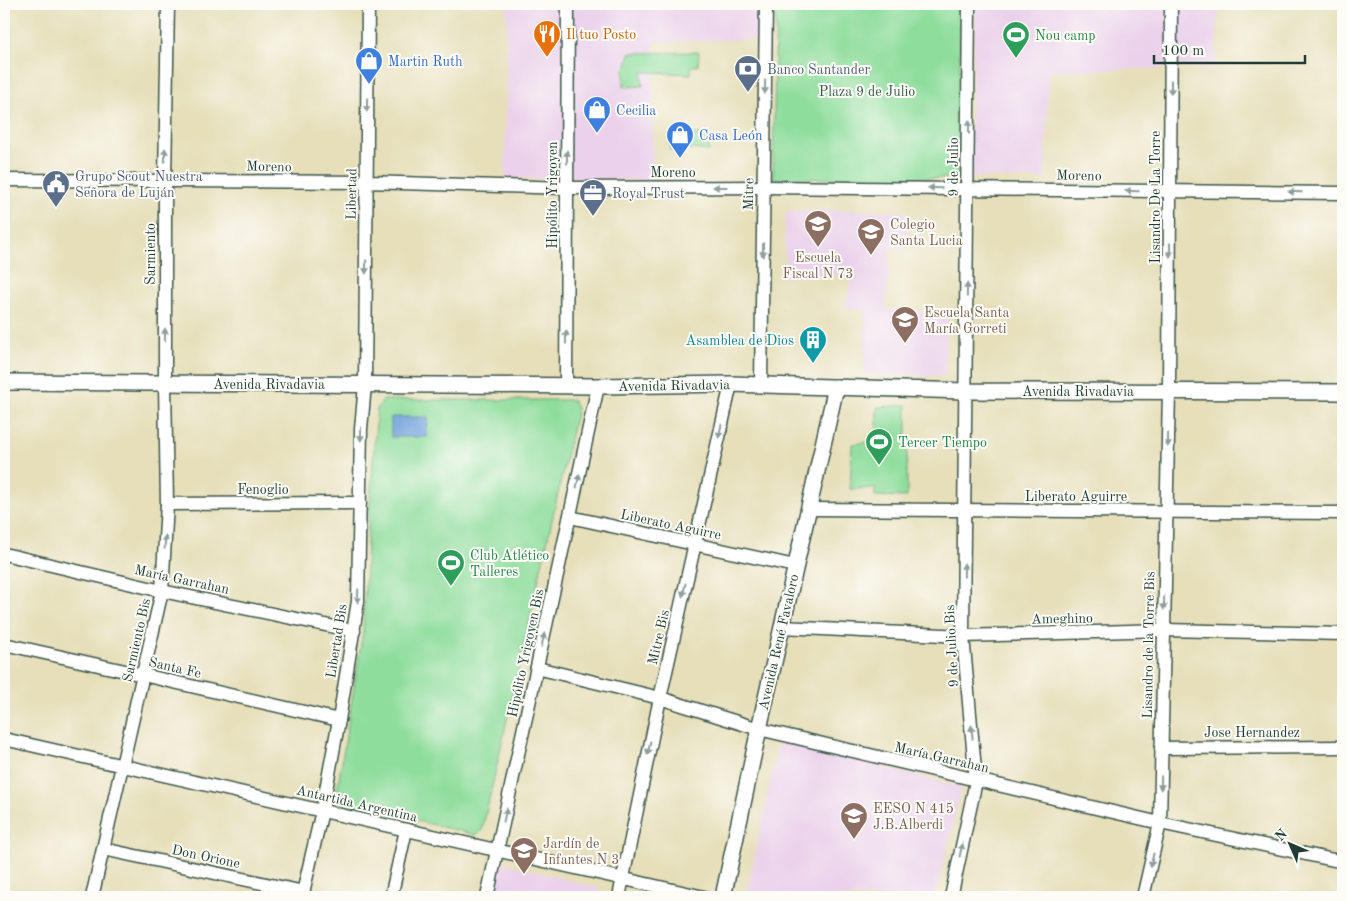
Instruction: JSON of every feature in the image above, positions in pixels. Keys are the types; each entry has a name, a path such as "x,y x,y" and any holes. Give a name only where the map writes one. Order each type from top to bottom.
{"main road":[{"name":"Avenida Rivadavia","path":"4,382 566,386 761,384 966,391 1343,392"},
{"name":"Avenida René Favaloro","path":"723,897 836,387"}],"street":[{"name":"Sarmiento","path":"165,384 165,180 168,4"},
{"name":"Libertad","path":"365,385 368,4"},
{"name":"Hipólito Yrigoyen","path":"566,386 568,4"},
{"name":"Mitre","path":"761,384 766,4"},
{"name":"9 de Julio","path":"966,391 969,4"},
{"name":"Lisandro De La Torre","path":"1169,391 1171,4"},
{"name":"Moreno","path":"4,180 366,182 567,188 764,187 1343,193"},
{"name":"Sarmiento Bis","path":"92,897 162,590 167,504 165,384"},
{"name":"Mitre Bis","path":"619,897 660,698 731,384"},
{"name":"Libertad Bis","path":"303,895 322,811 358,601 361,429 365,385"},
{"name":"Hipólito Yrigoyen Bis","path":"487,897 598,386"},
{"name":"9 de Julio Bis","path":"951,897 976,781 963,636 966,391"},
{"name":"Lisandro de la Torre Bis","path":"1143,897 1160,823 1169,391"},
{"name":"Fenoglio","path":"167,504 360,503"},
{"name":"Liberato Aguirre","path":"808,509 1343,513"},
{"name":"Liberato Aguirre","path":"570,517 795,566"},
{"name":"María Garrahan","path":"4,554 354,631"},
{"name":"Ameghino","path":"782,627 963,636 1164,630 1343,634"},
{"name":"Santa Fe","path":"4,644 339,720"},
{"name":"María Garrahan","path":"537,668 660,698 759,730 1160,823 1343,862"},
{"name":"Antartida Argentina","path":"4,739 704,897"},
{"name":"Jose Hernandez","path":"1161,748 1343,746"},
{"path":"391,897 406,830"},
{"name":"Don Orione","path":"103,849 303,895"}],"shaded area":[{"path":"507,4 760,4 760,39 654,42 652,180 505,178"},
{"path":"976,4 1219,4 1215,67 1048,71 1045,179 968,177"},
{"path":"852,210 908,212 908,248 890,249 886,310 947,312 945,376 864,375 865,310 845,308 852,274 785,278 785,215 789,211"},
{"name":"EESO N 415 J.B.Alberdi","path":"779,740 962,787 935,897 773,897 747,892"},
{"name":"Jardín de Infantes N 3","path":"501,862 598,888 604,897 494,897"}],"green space":[{"name":"Plaza 9 de Julio","path":"776,4 960,4 959,178 773,179"},
{"path":"699,52 698,66 691,66 691,74 642,72 643,86 624,87 624,69 627,66 630,53"},
{"path":"670,134 708,134 709,151 690,149 670,150"},
{"name":"Club Atlético Talleres","path":"384,400 573,400 577,409 482,831 476,835 342,803 336,797 363,632 367,542 377,408"},
{"name":"Tercer Tiempo","path":"907,405 907,497 875,496 875,488 850,489 852,444 877,441 877,407"}],"water":[{"path":"391,417 428,417 427,437 391,437"}],"place":[{"name":"Il tuo Posto","path":"547,58"},
{"name":"Nou camp","path":"1016,59"},
{"name":"Martin Ruth","path":"369,85"},
{"name":"Banco Santander","path":"748,93"},
{"name":"Cecilia","path":"597,134"},
{"name":"Casa León","path":"680,159"},
{"name":"Grupo Scout Nuestra Señora de Luján","path":"56,208"},
{"name":"Royal Trust","path":"593,217"},
{"name":"Escuela Fiscal N 73","path":"818,248"},
{"name":"Colegio Santa Lucia","path":"871,256"},
{"name":"Escuela Santa María Gorreti","path":"905,344"},
{"name":"Asamblea de Dios","path":"813,364"},
{"name":"Tercer Tiempo","path":"879,466"},
{"name":"Club Atlético Talleres","path":"451,587"},
{"name":"EESO N 415 J.B.Alberdi","path":"854,840"},
{"name":"Jardín de Infantes N 3","path":"524,875"}]}
